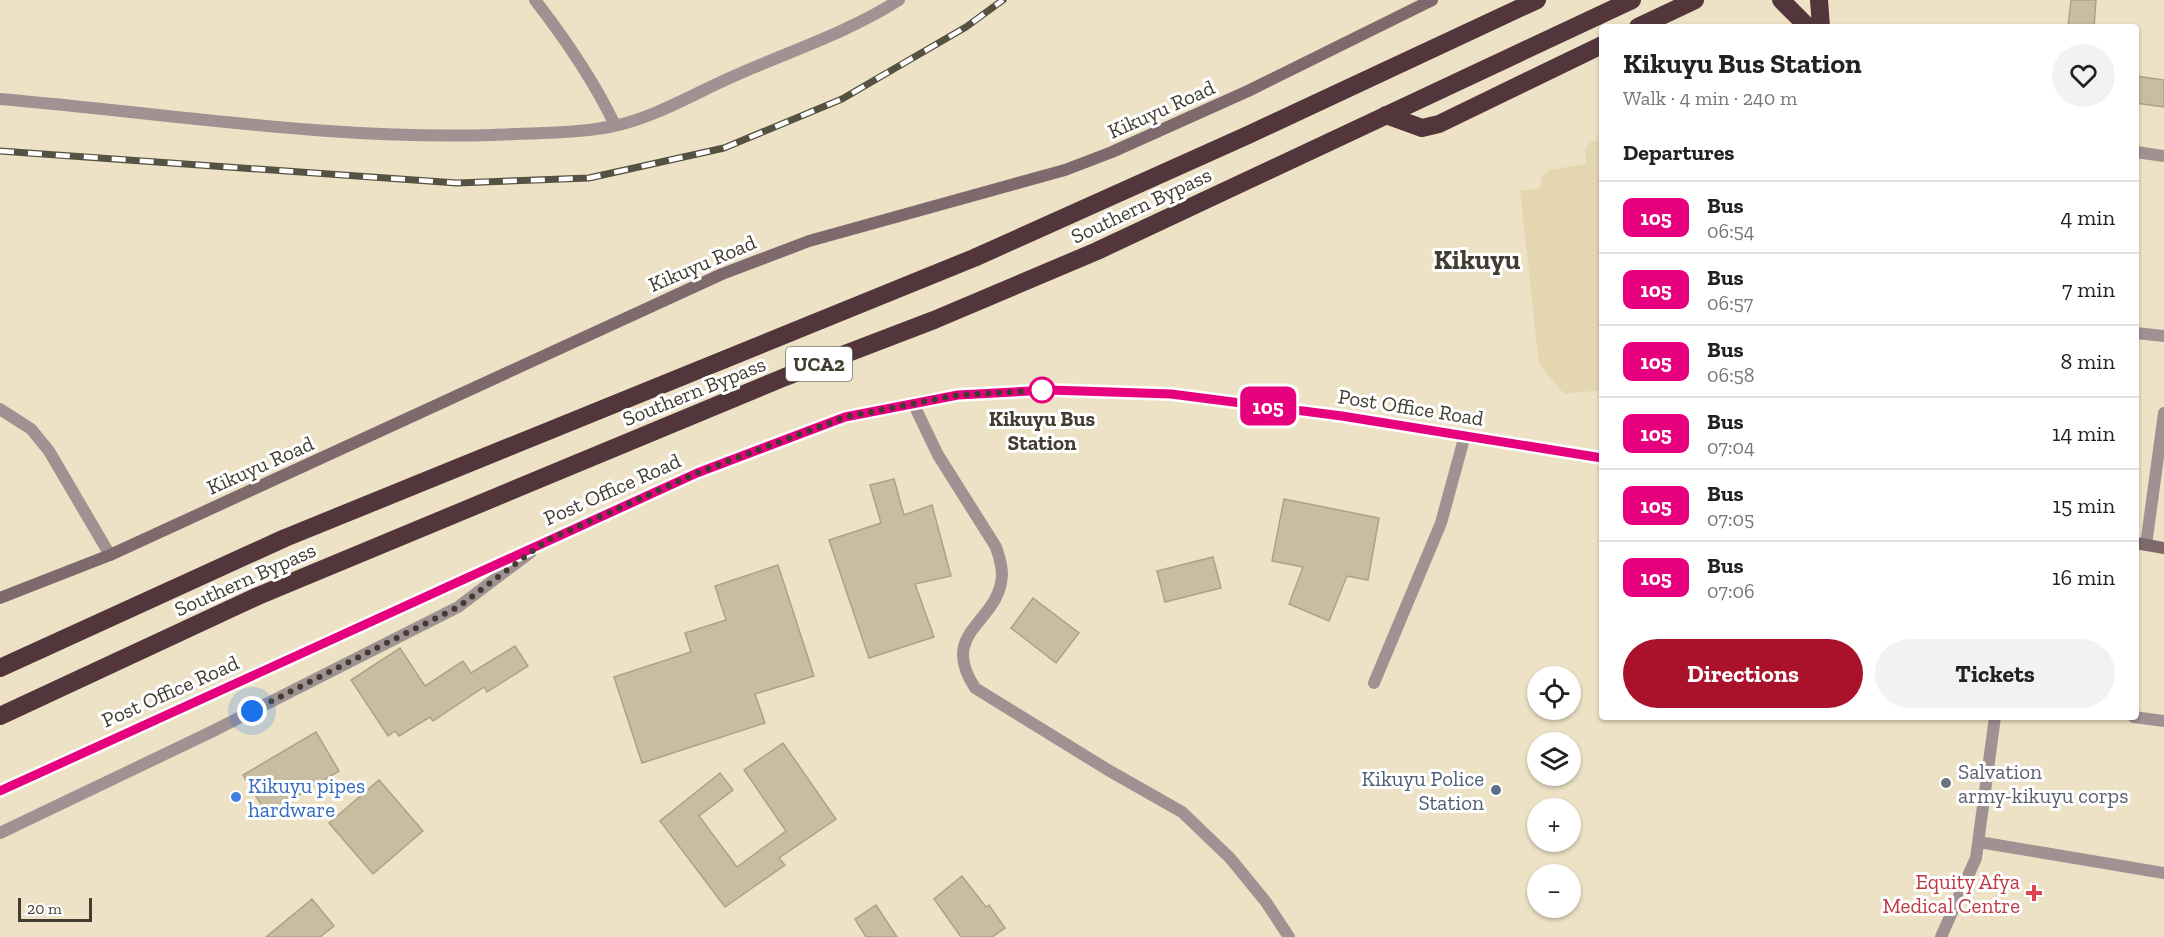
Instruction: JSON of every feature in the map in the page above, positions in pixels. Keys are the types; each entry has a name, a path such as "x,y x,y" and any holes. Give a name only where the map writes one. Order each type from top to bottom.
{"highway":[{"name":"Southern Bypass","path":"0,668 285,537 974,258 1248,135 1537,0"},
{"name":"Southern Bypass","path":"0,716 258,596 774,382 934,320 1097,251 1632,0"},
{"path":"1644,24 1695,0"},
{"path":"1781,0 1805,24"},
{"path":"1819,0 1821,24"},
{"path":"1386,115 1422,128 1439,124 1599,46"}],"street":[{"path":"535,0 578,58 615,125"},
{"path":"0,99 210,121 424,137 567,131 615,125 667,108 734,76 840,33 899,0"},
{"name":"Kikuyu Road","path":"0,598 110,555 722,274 809,241 1065,170 1112,152 1248,91 1432,0"},
{"path":"2139,152 2164,156"},
{"path":"2139,333 2164,336"},
{"name":"Post Office Road","path":"0,791 697,473 845,417 958,395 1049,390 1171,394 1466,435 1599,457"},
{"path":"913,403 938,454 996,547 1001,563 1000,586 963,645 961,658 975,688 1108,770 1182,812 1230,858 1266,902 1289,937"},
{"path":"0,409 31,429 49,452 110,555"},
{"path":"2164,413 2141,544 2164,548"},
{"path":"1374,683 1441,523 1466,435"},
{"path":"0,834 211,732 458,607 546,541"},
{"path":"2139,718 2164,721"},
{"path":"1941,937 1976,858 1995,720"},
{"path":"1979,842 2164,873"}],"shaded area":[{"path":"1599,140 1599,390 1564,394 1539,364 1520,191 1540,188 1542,177 1549,170 1586,164 1585,149 1592,141"}],"building":[{"path":"2071,0 2096,0 2094,24 2068,24"},
{"path":"2139,76 2164,80 2164,107 2139,103"},
{"path":"894,479 904,515 932,505 951,576 915,584 934,637 869,658 829,540 881,523 870,485"},
{"path":"1284,499 1379,518 1368,580 1347,576 1329,621 1289,604 1303,567 1272,561"},
{"path":"1213,557 1221,588 1165,602 1157,571"},
{"path":"778,565 814,676 755,694 765,723 642,763 614,677 691,652 685,633 726,620 715,586"},
{"path":"1033,598 1079,633 1056,663 1011,628"},
{"path":"515,646 528,666 487,692 484,687 433,721 430,717 399,736 395,731 388,736 351,680 400,648 425,686 463,661 471,673"},
{"path":"316,732 339,771 267,814 243,775"},
{"path":"783,743 836,819 779,858 785,865 725,907 660,821 720,773 733,790 699,816 737,867 786,831 744,770"},
{"path":"379,780 423,831 373,874 329,823"},
{"path":"962,876 986,907 989,905 1005,928 992,937 961,937 934,899"},
{"path":"312,899 334,926 320,937 266,937"},
{"path":"876,905 897,937 866,937 855,919"}],"railway":[{"path":"0,151 457,183 589,178 724,148 842,99 966,27 1003,0"}],"bus line":[{"name":"105","path":"0,791 697,473 845,417 958,395 1049,390 1171,394 1342,416 1599,457"}],"place":[{"name":"Kikuyu Bus Station","path":"1042,390"},
{"name":"Salvation army-kikuyu corps","path":"1946,783"},
{"name":"Kikuyu Police Station","path":"1496,790"},
{"name":"Kikuyu pipes hardware","path":"236,797"},
{"name":"Equity Afya Medical Centre","path":"2034,893"}],"district":[{"name":"Kikuyu","path":"1477,260"}],"route":[{"path":"252,711 458,607 546,541 697,473 845,417 958,395 1049,390 1042,390"}]}
